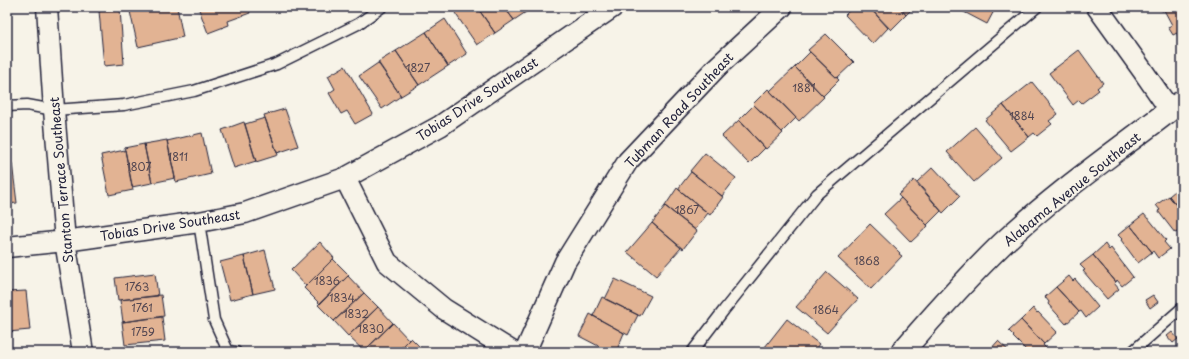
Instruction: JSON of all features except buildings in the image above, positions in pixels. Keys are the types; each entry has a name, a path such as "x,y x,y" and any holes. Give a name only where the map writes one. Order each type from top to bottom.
{"main road":[{"name":"Alabama Avenue Southeast","path":"902,352 939,310 1002,244 1076,181 1176,106"}],"street":[{"name":"Stanton Terrace Southeast","path":"47,7 65,241 82,352"},
{"name":"Tobias Drive Southeast","path":"7,247 65,241 199,222 245,213 345,178 440,126 613,7"},
{"name":"Tubman Road Southeast","path":"525,352 565,262 628,161 716,68 782,7"},
{"path":"1097,7 1176,106"},
{"path":"345,178 387,262 444,309 513,352"}],"lane":[{"path":"7,106 27,104 54,110 124,105 194,91 277,64 358,24 382,7"},
{"path":"692,352 817,194 1037,7"},
{"path":"199,222 214,320 228,351 236,352"},
{"path":"1132,352 1182,308"}]}
